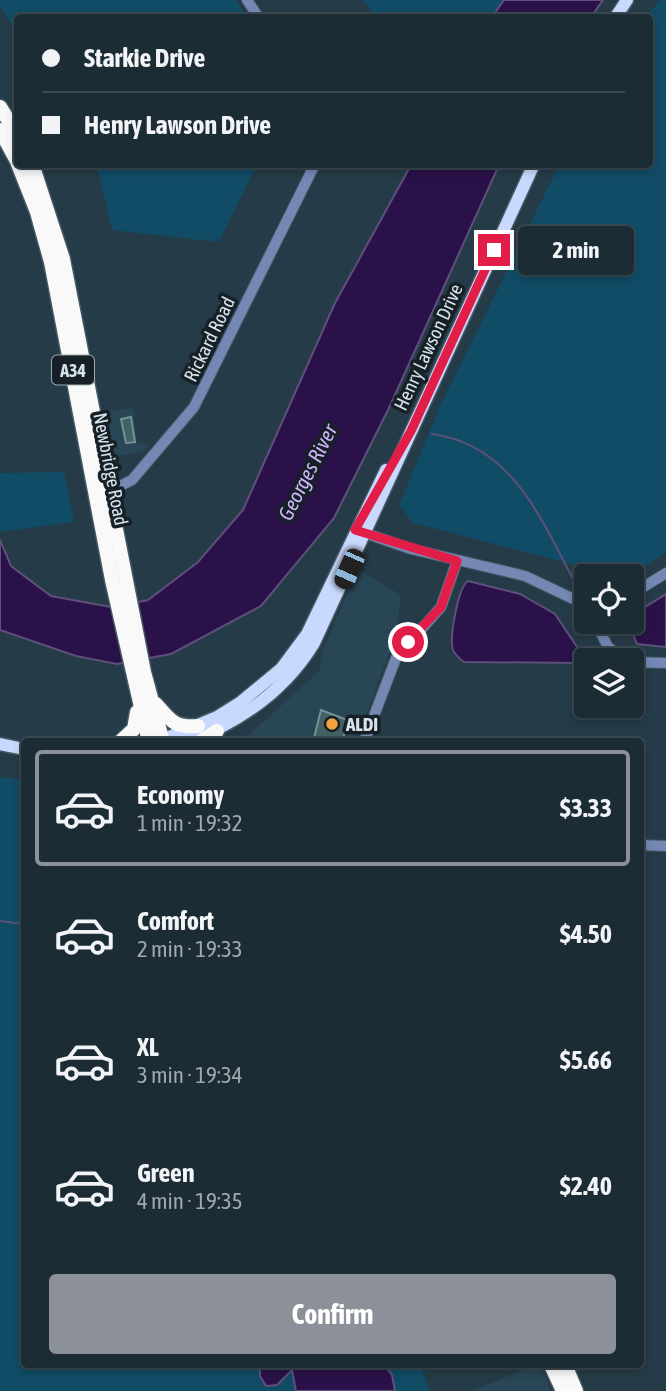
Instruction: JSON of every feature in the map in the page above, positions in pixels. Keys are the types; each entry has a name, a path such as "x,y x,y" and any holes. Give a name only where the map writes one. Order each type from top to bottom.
{"highway":[{"path":"0,107 14,130"},
{"name":"Newbridge Road","path":"0,130 14,156"},
{"name":"Newbridge Road","path":"20,168 37,212 51,262 138,673 157,738"},
{"name":"Newbridge Road","path":"34,168 49,208 63,259 102,495"},
{"path":"125,738 136,724 144,697 171,723 198,726"},
{"path":"206,738 217,731"},
{"path":"552,1368 563,1391"},
{"path":"566,1368 576,1391"}],"main road":[{"name":"Henry Lawson Drive","path":"168,738 233,707 261,687 299,647 411,431 532,168"},
{"name":"Henry Lawson Drive","path":"198,738 217,731 259,705 300,664 322,629 360,531"},
{"path":"0,744 21,748"}],"street":[{"name":"Rickard Road","path":"102,495 132,480 194,407 313,168"},
{"path":"360,531 457,561 525,576 542,582 574,601"},
{"path":"366,738 396,657 441,607 457,561"},
{"path":"644,587 666,573"},
{"path":"644,662 666,663"},
{"path":"644,845 666,846"}],"shaded area":[{"path":"0,0 236,0 245,14 14,14 14,28 0,7"},
{"path":"363,0 504,0 495,14 375,14"},
{"path":"660,0 666,0 666,553 644,567 644,564 574,564 413,523 399,505 441,404 558,168 653,168 653,14 648,14"},
{"path":"98,168 256,168 219,242 112,230"},
{"path":"133,408 137,443 149,444 143,452 106,458 98,412"},
{"path":"64,472 74,522 0,532 0,473"},
{"path":"358,569 401,595 395,638 358,738 245,738 319,671 323,650"},
{"path":"0,777 21,780 21,1368 421,1368 430,1391 0,1391"},
{"path":"528,1368 541,1368 551,1391 472,1391"}],"water":[{"path":"504,0 603,0 593,14 494,14"},
{"name":"Georges River","path":"409,168 498,168 389,408 334,518 261,606 171,654 117,664 76,656 0,630 0,540 11,566 51,596 111,607 148,600 198,562 243,510 335,303"},
{"path":"468,581 520,594 555,614 578,648 574,648 574,663 464,662 453,650 452,635 464,585"},
{"path":"666,594 666,647 637,644 633,634 644,634 644,608"},
{"path":"260,1368 386,1368 392,1375 395,1391 296,1391 292,1370 277,1385 266,1386 260,1376"}],"building":[{"path":"131,417 135,442 126,443 121,419"},
{"name":"ALDI","path":"321,710 350,721 343,738 314,738"}],"waterway":[{"path":"432,434 459,441 482,452 502,468 534,508 573,579"},
{"path":"0,921 21,924"}],"place":[{"name":"ALDI","path":"332,724"}],"route":[{"path":"408,642 445,601 457,561 355,530 411,431 494,250"}]}
